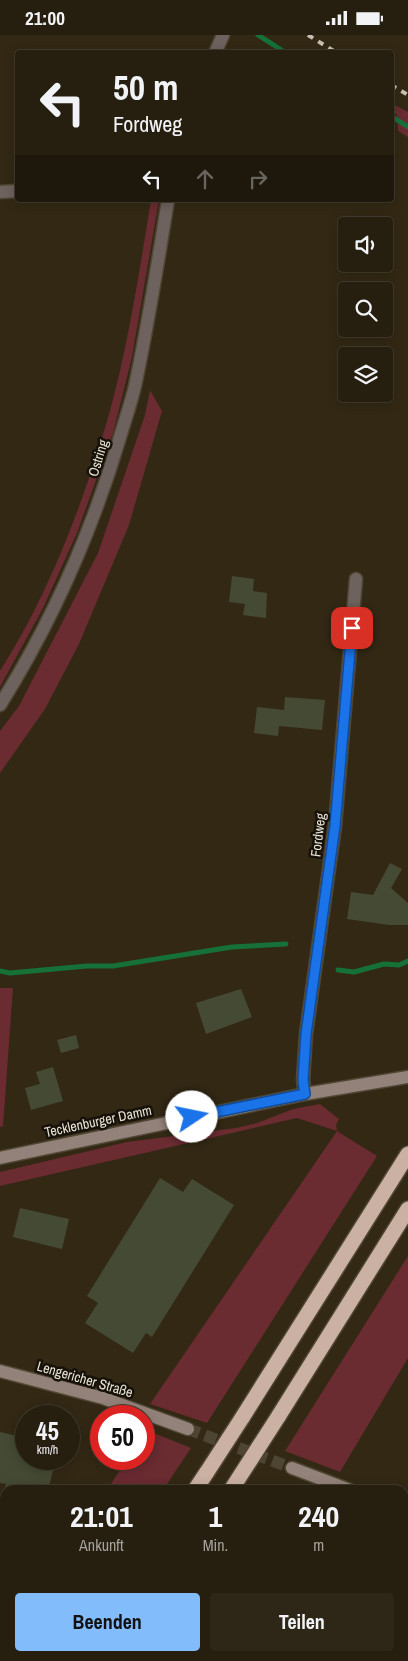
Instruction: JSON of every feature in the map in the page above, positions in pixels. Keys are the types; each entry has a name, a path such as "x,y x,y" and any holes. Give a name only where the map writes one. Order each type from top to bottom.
{"highway":[{"path":"198,1485 408,1154"},
{"path":"234,1485 408,1209"}],"main road":[{"name":"Tecklenburger Damm","path":"0,1158 305,1094 408,1077"},
{"name":"Lengericher Straße","path":"0,1371 103,1398 188,1429"},
{"path":"292,1468 337,1485"}],"street":[{"path":"216,50 223,35"},
{"path":"0,193 15,191"},
{"name":"Ostring","path":"0,705 21,671 67,582 108,478 135,387 159,260 168,202"},
{"name":"Fordweg","path":"305,1094 303,1080 306,1034 335,826 356,579"}],"shaded area":[{"path":"394,105 408,112 408,137 398,131 397,115 394,114"},
{"path":"151,202 159,202 132,357 113,433 77,533 43,608 0,687 0,671 45,587 82,499 102,438 118,379 136,290"},
{"path":"150,390 162,411 129,525 79,644 45,709 0,773 0,731 19,706 98,553 145,415"},
{"path":"0,988 13,988 3,1126 0,1127"},
{"path":"320,1104 339,1119 336,1125 337,1131 297,1118 0,1186 0,1172 127,1142 236,1128 257,1123 293,1109"},
{"path":"337,1131 377,1156 207,1423 150,1404"},
{"path":"408,1256 408,1358 340,1472 285,1451"},
{"path":"155,1434 191,1448 166,1485 110,1485 120,1470 155,1470"}],"building":[{"path":"232,576 254,579 253,591 267,593 266,618 243,615 245,604 229,602"},
{"path":"285,697 325,700 322,730 279,726 278,736 254,733 257,707 284,710"},
{"path":"390,863 402,869 391,888 408,903 408,925 389,925 347,919 351,892 373,895"},
{"path":"241,989 252,1017 206,1034 196,1003"},
{"path":"76,1035 79,1048 61,1053 57,1040"},
{"path":"53,1067 63,1101 31,1110 25,1088 40,1084 36,1072"},
{"path":"160,1178 183,1192 192,1179 234,1205 152,1337 146,1333 133,1353 85,1323 98,1303 87,1296"},
{"path":"20,1208 69,1219 62,1249 13,1237"},
{"path":"0,1432 15,1435 15,1470 53,1470 49,1485 0,1483"}],"waterway":[{"path":"258,35 281,50"},
{"path":"394,118 408,127"},
{"path":"0,971 10,973 87,966 113,966 232,947 286,944"},
{"path":"338,970 354,972 384,964 399,965 408,961"}],"tunnel":[{"path":"188,1429 292,1468"}],"railway":[{"path":"308,35 332,50"},
{"path":"394,87 408,95"}],"route":[{"path":"192,1117 305,1094 303,1080 306,1034 335,826 352,628"}]}
